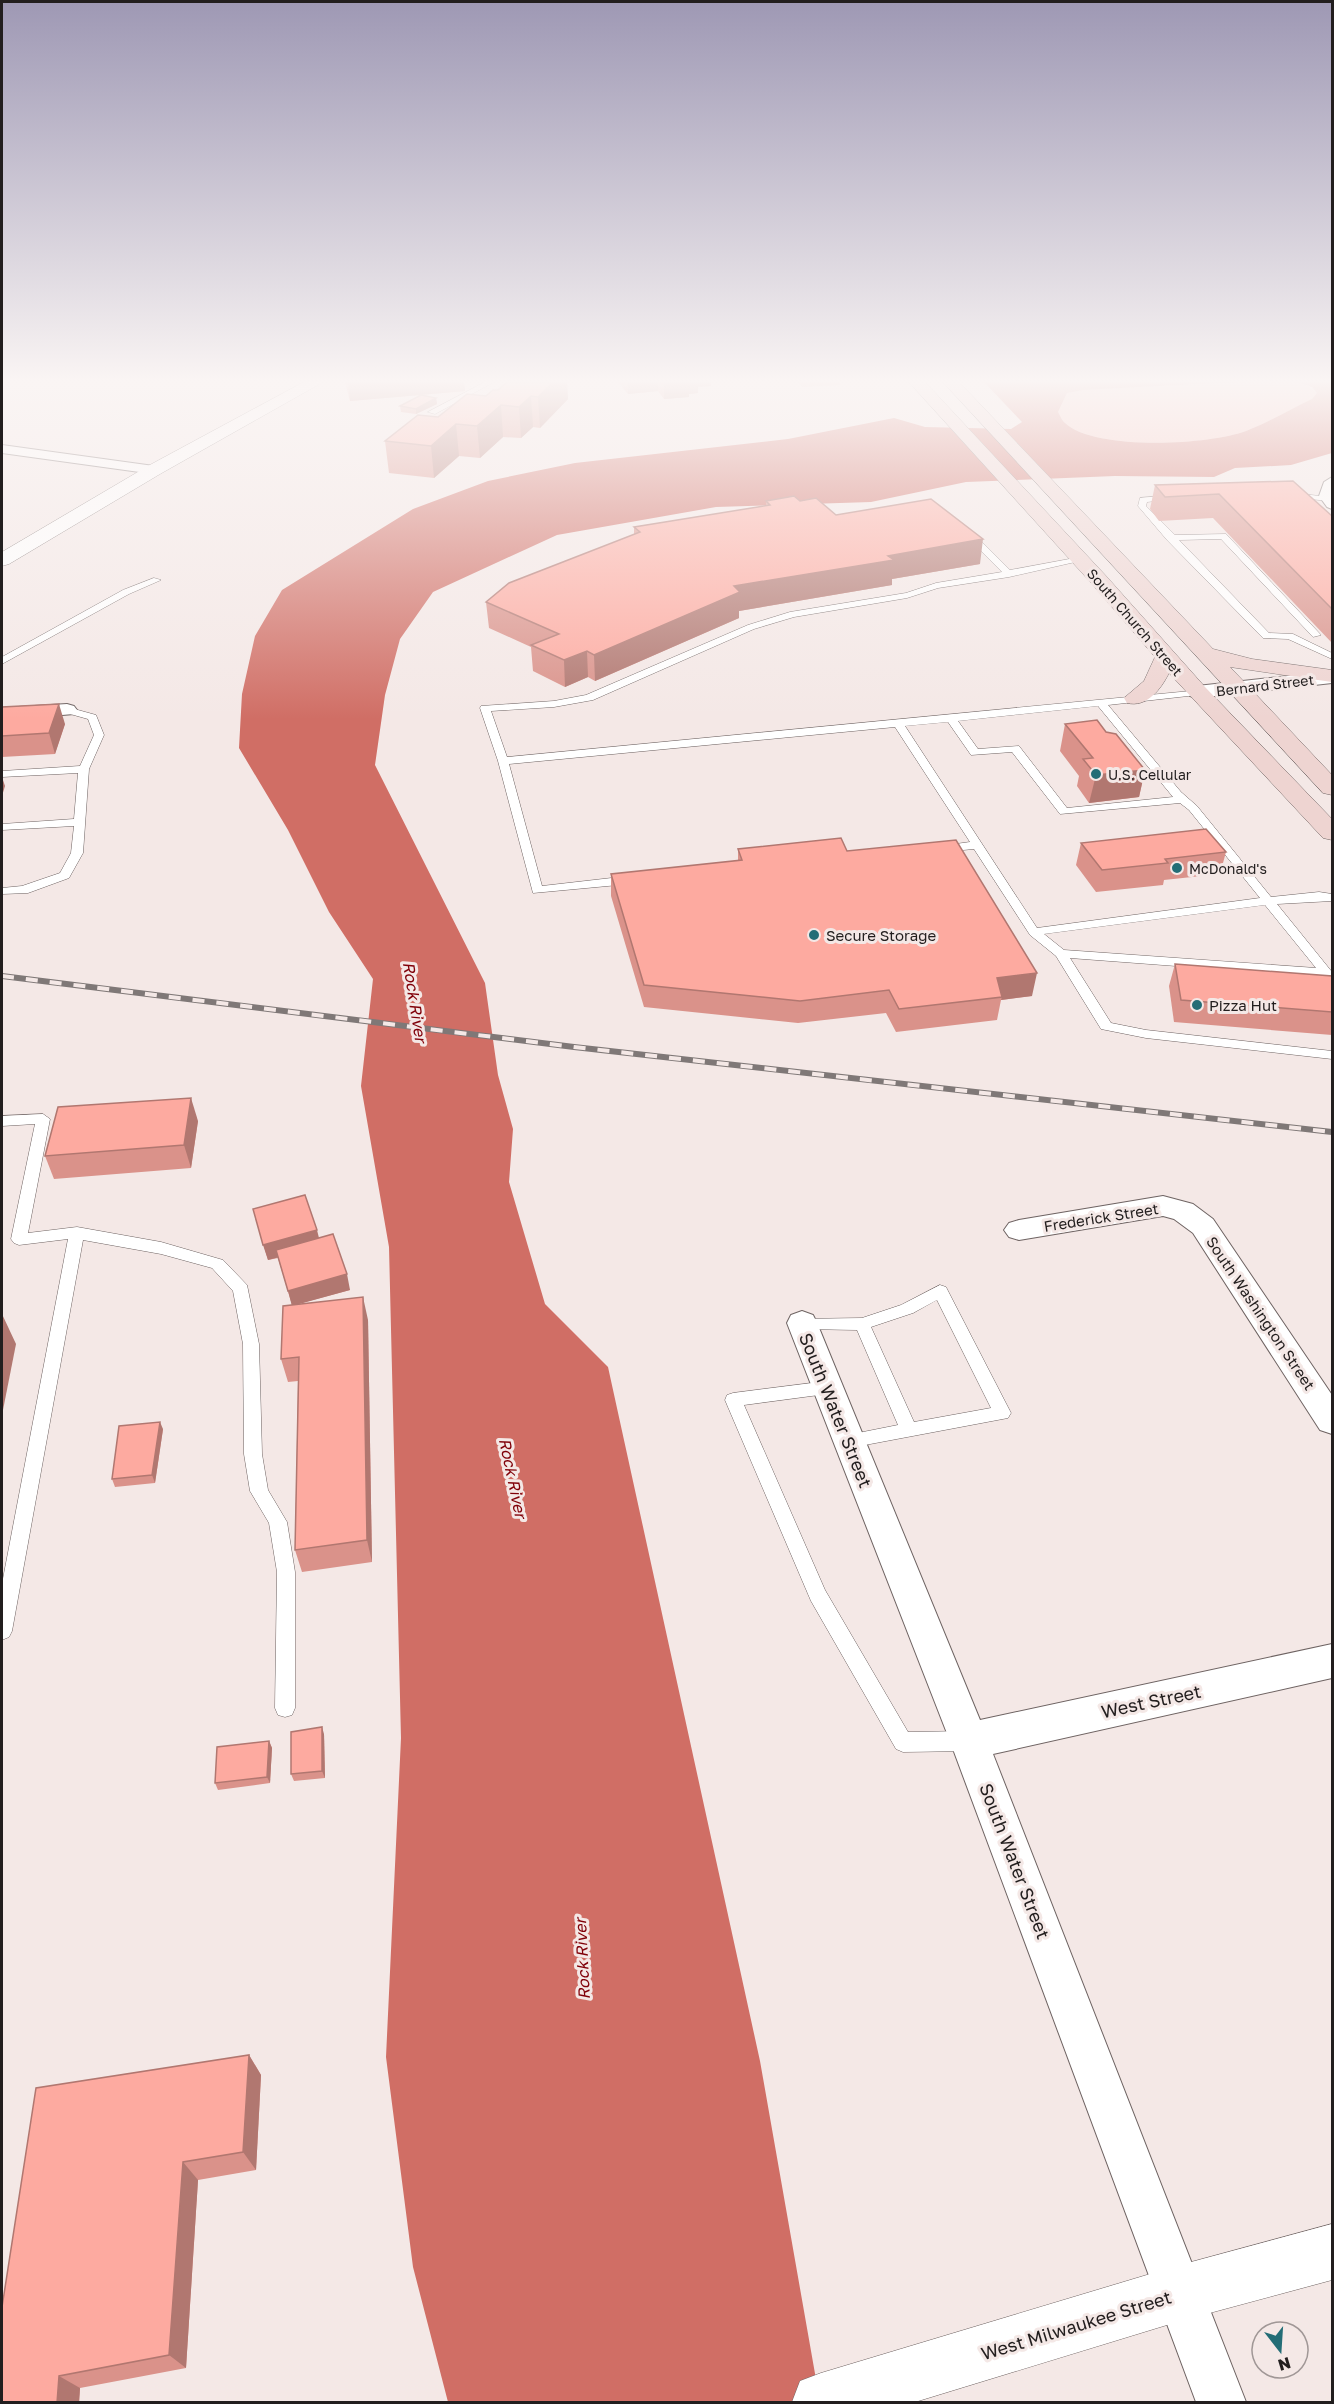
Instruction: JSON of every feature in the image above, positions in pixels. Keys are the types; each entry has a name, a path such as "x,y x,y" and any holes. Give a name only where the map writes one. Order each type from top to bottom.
{"main road":[{"name":"South Church Street","path":"1018,494 1080,560 1197,693 1332,833"},
{"name":"South Church Street","path":"1060,494 1332,788"},
{"path":"1205,653 1227,661 1263,668 1332,676"},
{"path":"1136,698 1153,684 1166,656"}],"street":[{"path":"2,560 113,494"},
{"name":"Bernard Street","path":"1197,693 1332,676"},
{"path":"2,714 68,710"},
{"name":"Frederick Street","path":"1019,1230 1163,1206 1183,1211"},
{"name":"South Washington Street","path":"1183,1211 1203,1226 1332,1421"},
{"name":"South Water Street","path":"802,1323 969,1740 1221,2403"},
{"name":"West Street","path":"969,1740 1332,1661"},
{"name":"West Milwaukee Street","path":"820,2403 1180,2293 1332,2252"}],"lane":[{"path":"1170,538 1223,536 1316,634 1266,636 1170,538 1142,506 1143,500 1179,496"},
{"path":"964,529 1009,574"},
{"path":"639,879 537,890 503,760 485,708 554,704 589,698 751,627 793,614 885,599 936,586 1080,560"},
{"path":"2,662 126,592 157,580"},
{"path":"1290,636 1332,656"},
{"path":"503,760 898,724 1197,693"},
{"path":"1100,702 1182,799 1193,808 1329,976"},
{"path":"2,891 24,890 65,875 76,853 84,769 99,735 92,717 68,710"},
{"path":"951,718 975,753 1015,748 1064,812 1182,799"},
{"path":"898,724 1034,932 1060,954 1106,1026 1146,1034 1332,1055"},
{"path":"2,774 84,769"},
{"path":"2,827 78,822"},
{"path":"932,850 977,845"},
{"path":"1034,932 1267,901 1332,897"},
{"path":"1060,954 1329,976"},
{"path":"2,1121 43,1119 20,1239 77,1233 161,1248 217,1264 241,1289 251,1344 253,1454 259,1491 278,1522 286,1572 285,1708"},
{"path":"2,1631 77,1233"},
{"path":"802,1323 862,1324 907,1309 940,1291 1002,1413 849,1441"},
{"path":"862,1324 909,1430"},
{"path":"828,1388 733,1400 818,1595 903,1742 969,1740"}],"water":[{"name":"Rock River","path":"453,494 908,494 871,502 716,507 557,535 433,592 400,639 385,695 375,765 485,983 498,1075 513,1129 509,1182 545,1304 608,1367 760,2061 820,2402 448,2402 413,2267 386,2057 401,1738 389,1247 361,1086 373,979 329,912 288,830 239,748 242,694 255,636 282,590 413,509"}],"building":[{"path":"1163,494 1216,494 1165,497"},
{"path":"1219,494 1308,494 1332,516 1332,609"},
{"path":"794,496 800,501 816,498 836,515 931,499 983,539 888,556 894,560 734,586 740,592 594,655 587,651 564,660 531,645 559,634 486,602 509,583 640,532 634,527 770,505 766,501"},
{"path":"59,704 49,733 2,736 2,707"},
{"path":"1097,720 1106,732 1116,734 1145,770 1096,775 1083,759 1093,758 1065,724"},
{"path":"1206,829 1226,852 1165,859 1168,863 1102,870 1081,843"},
{"path":"841,838 847,851 956,840 1037,973 997,978 1002,997 899,1009 889,990 800,1001 644,985 611,874 742,860 738,849"},
{"path":"1175,964 1332,976 1332,1012 1181,1000"},
{"path":"191,1098 184,1145 45,1156 58,1107"},
{"path":"305,1195 317,1230 263,1245 253,1209"},
{"path":"333,1234 347,1274 288,1291 276,1250"},
{"path":"363,1297 367,1540 295,1550 299,1357 281,1359 283,1306"},
{"path":"160,1422 152,1475 112,1479 119,1426"},
{"path":"322,1727 322,1771 291,1774 291,1732"},
{"path":"269,1741 267,1777 215,1783 217,1747"},
{"path":"249,2055 243,2152 183,2162 169,2355 59,2376 57,2403 2,2403 2,2307 36,2088"}],"railway":[{"path":"2,976 574,1047 1332,1132"}],"place":[{"name":"U.S. Cellular","path":"1096,774"},
{"name":"McDonald's","path":"1177,868"},
{"name":"Secure Storage","path":"814,935"},
{"name":"Pizza Hut","path":"1197,1005"}]}
